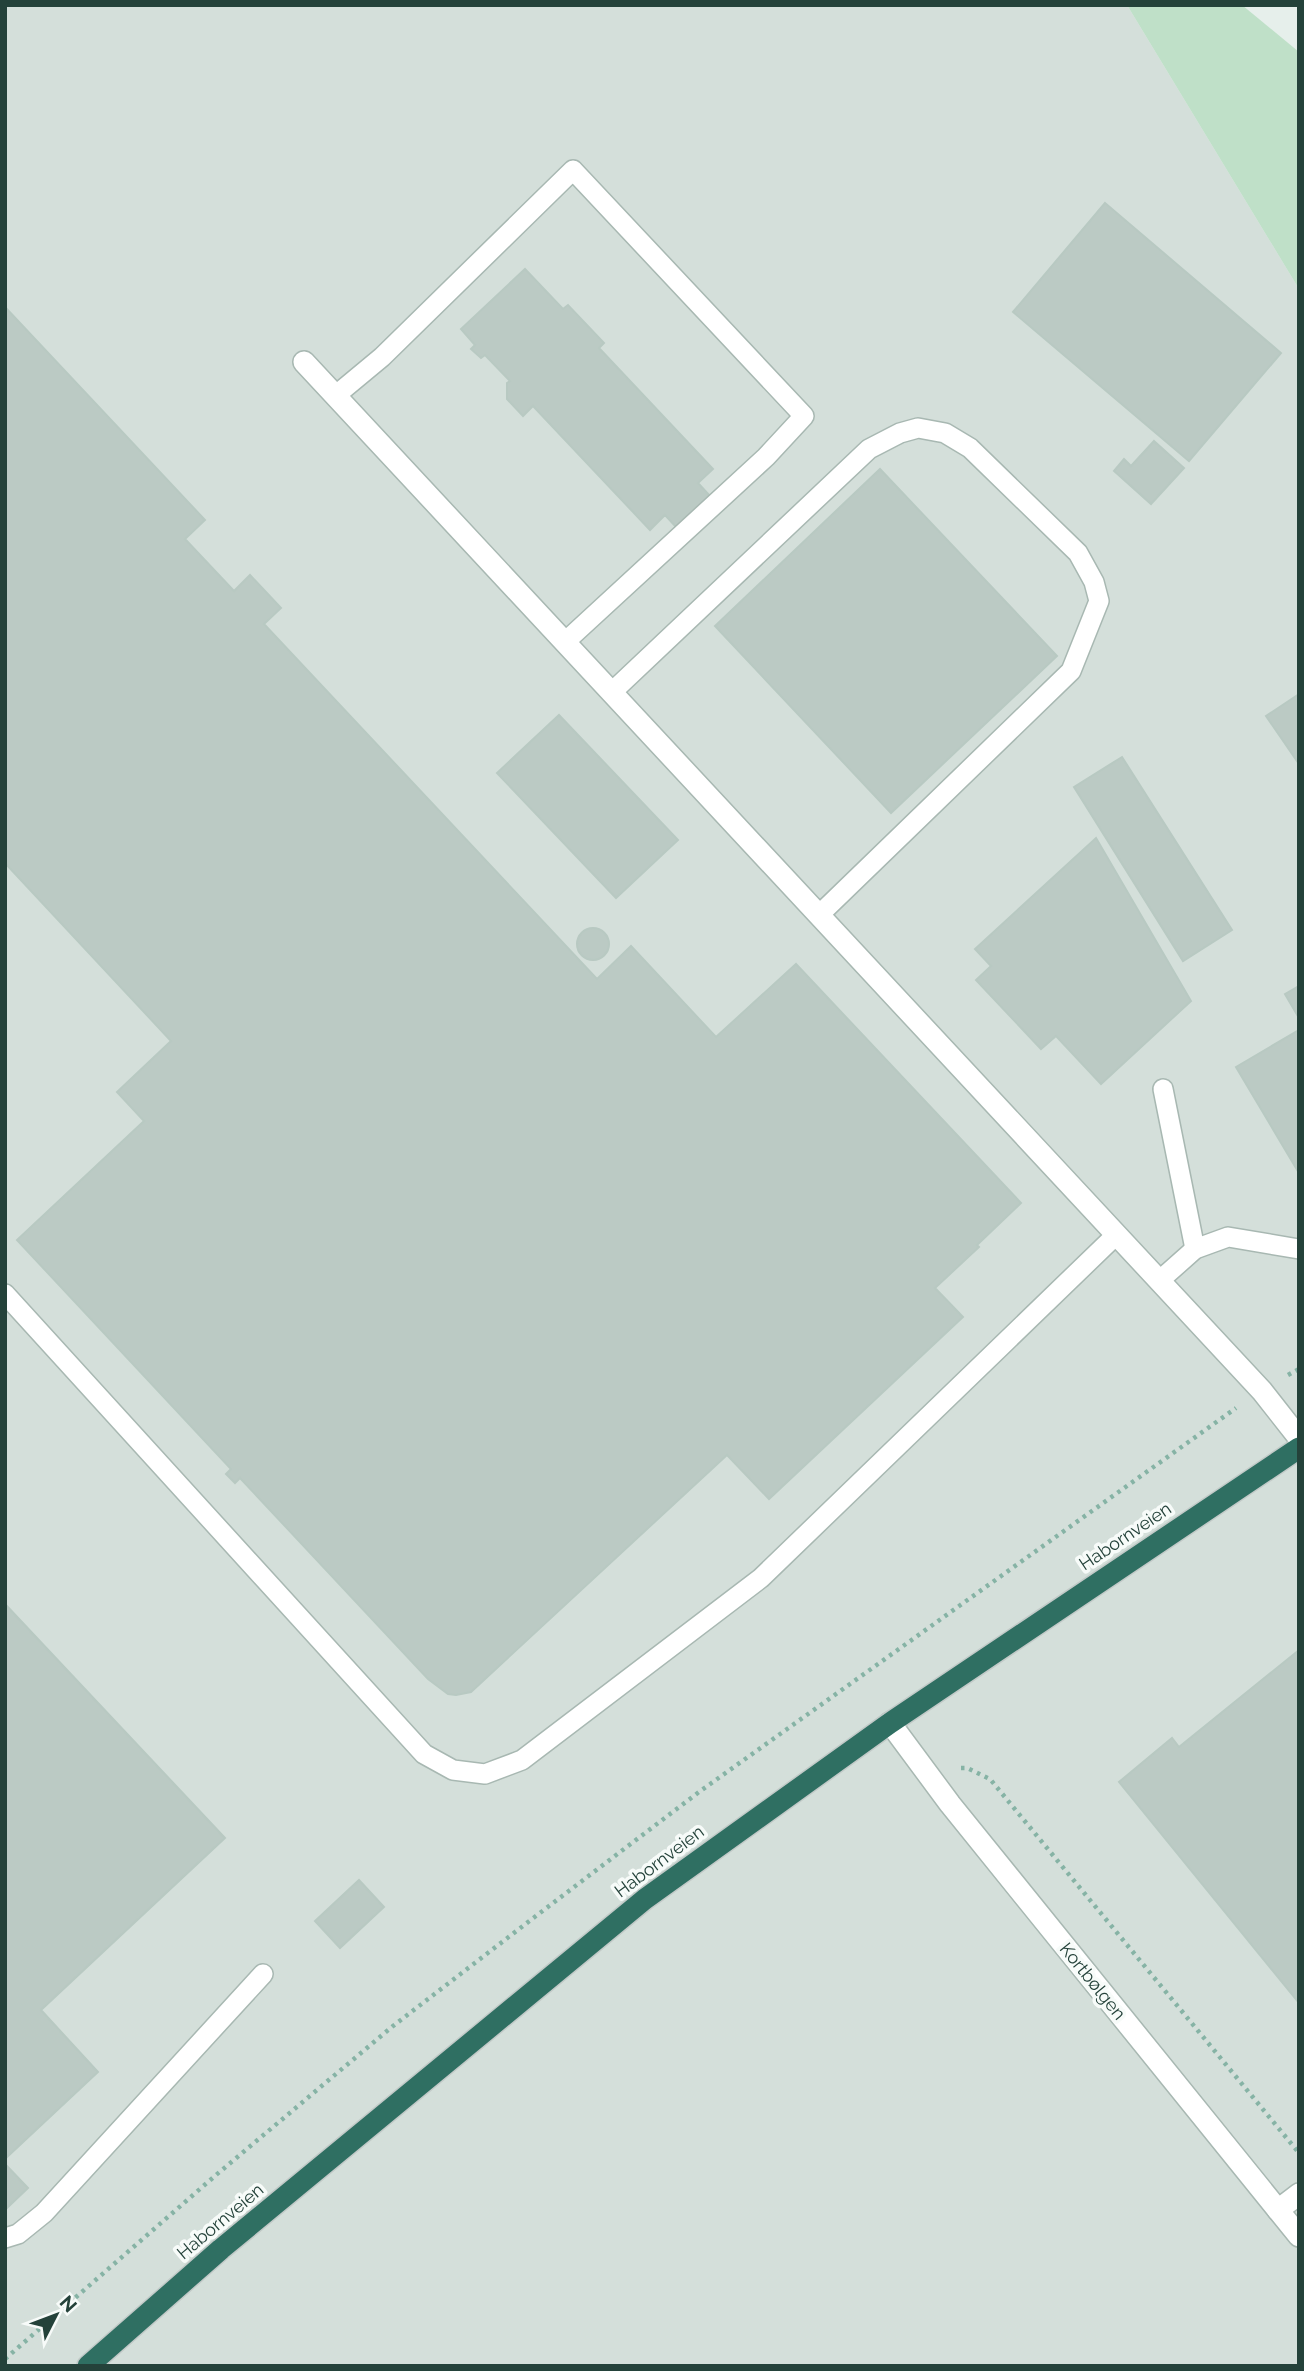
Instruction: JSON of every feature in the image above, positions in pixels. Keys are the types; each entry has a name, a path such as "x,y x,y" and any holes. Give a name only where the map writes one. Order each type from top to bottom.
{"highway":[{"name":"Habornveien","path":"88,2366 221,2249 645,1899 890,1723 1299,1448"}],"street":[{"path":"304,362 1262,1391 1299,1438"},
{"name":"Kortbølgen","path":"890,1723 925,1771 1299,2236"},
{"path":"1278,2210 1299,2194"}],"lane":[{"path":"335,396 382,357 573,170 804,416 766,457 565,642"},
{"path":"612,692 869,449 900,433 919,428 945,433 970,448 1078,553 1094,582 1099,601 1072,671 819,915"},
{"path":"1163,1089 1195,1249"},
{"path":"5,1294 424,1754 453,1770 485,1774 522,1760 761,1578 1116,1235"},
{"path":"1159,1281 1195,1249 1228,1237 1299,1249"},
{"path":"5,2238 18,2234 44,2213 263,1974"}],"path":[{"path":"5,2359 382,2035 521,1927 699,1792 1214,1422 1299,1369"},
{"path":"925,1771 967,1768 990,1779 1299,2153"}],"shaded area":[{"path":"5,5 1127,5 1299,289 1299,2366 5,2366"}],"green space":[{"path":"1127,5 1242,5 1299,52 1299,289"}],"building":[{"path":"1105,203 1281,353 1189,461 1013,312"},
{"path":"525,269 563,309 568,305 604,343 599,348 713,469 698,483 710,496 677,528 665,515 650,530 533,406 523,416 507,399 507,383 510,381 485,355 481,358 471,349 475,345 461,329"},
{"path":"5,307 205,520 185,539 234,591 250,575 281,608 264,624 597,979 631,946 716,1037 796,964 1021,1203 935,1288 963,1317 769,1499 727,1455 471,1692 448,1694 428,1679 240,1478 235,1483 226,1474 231,1469 17,1240 144,1121 117,1092 171,1041 5,863"},
{"path":"1154,441 1184,468 1151,504 1114,471 1124,459 1131,466"},
{"path":"880,469 1057,656 891,813 715,626"},
{"path":"1299,694 1299,764 1266,716"},
{"path":"559,715 678,840 616,898 497,773"},
{"path":"1122,757 1232,930 1183,961 1074,787"},
{"path":"1096,838 1191,1001 1101,1084 1056,1036 1041,1049 976,980 991,966 975,949"},
{"path":"593,928 605,932 609,944 605,956 593,960 581,956 577,944 581,932"},
{"path":"1299,986 1299,1018 1285,994"},
{"path":"1299,1030 1299,1173 1236,1067"},
{"path":"5,1604 225,1838 41,2010 98,2072 5,2159"},
{"path":"1299,1650 1299,2003 1119,1782 1172,1738 1179,1747"},
{"path":"359,1880 384,1907 340,1948 315,1921"},
{"path":"5,2164 28,2188 5,2210"}]}
